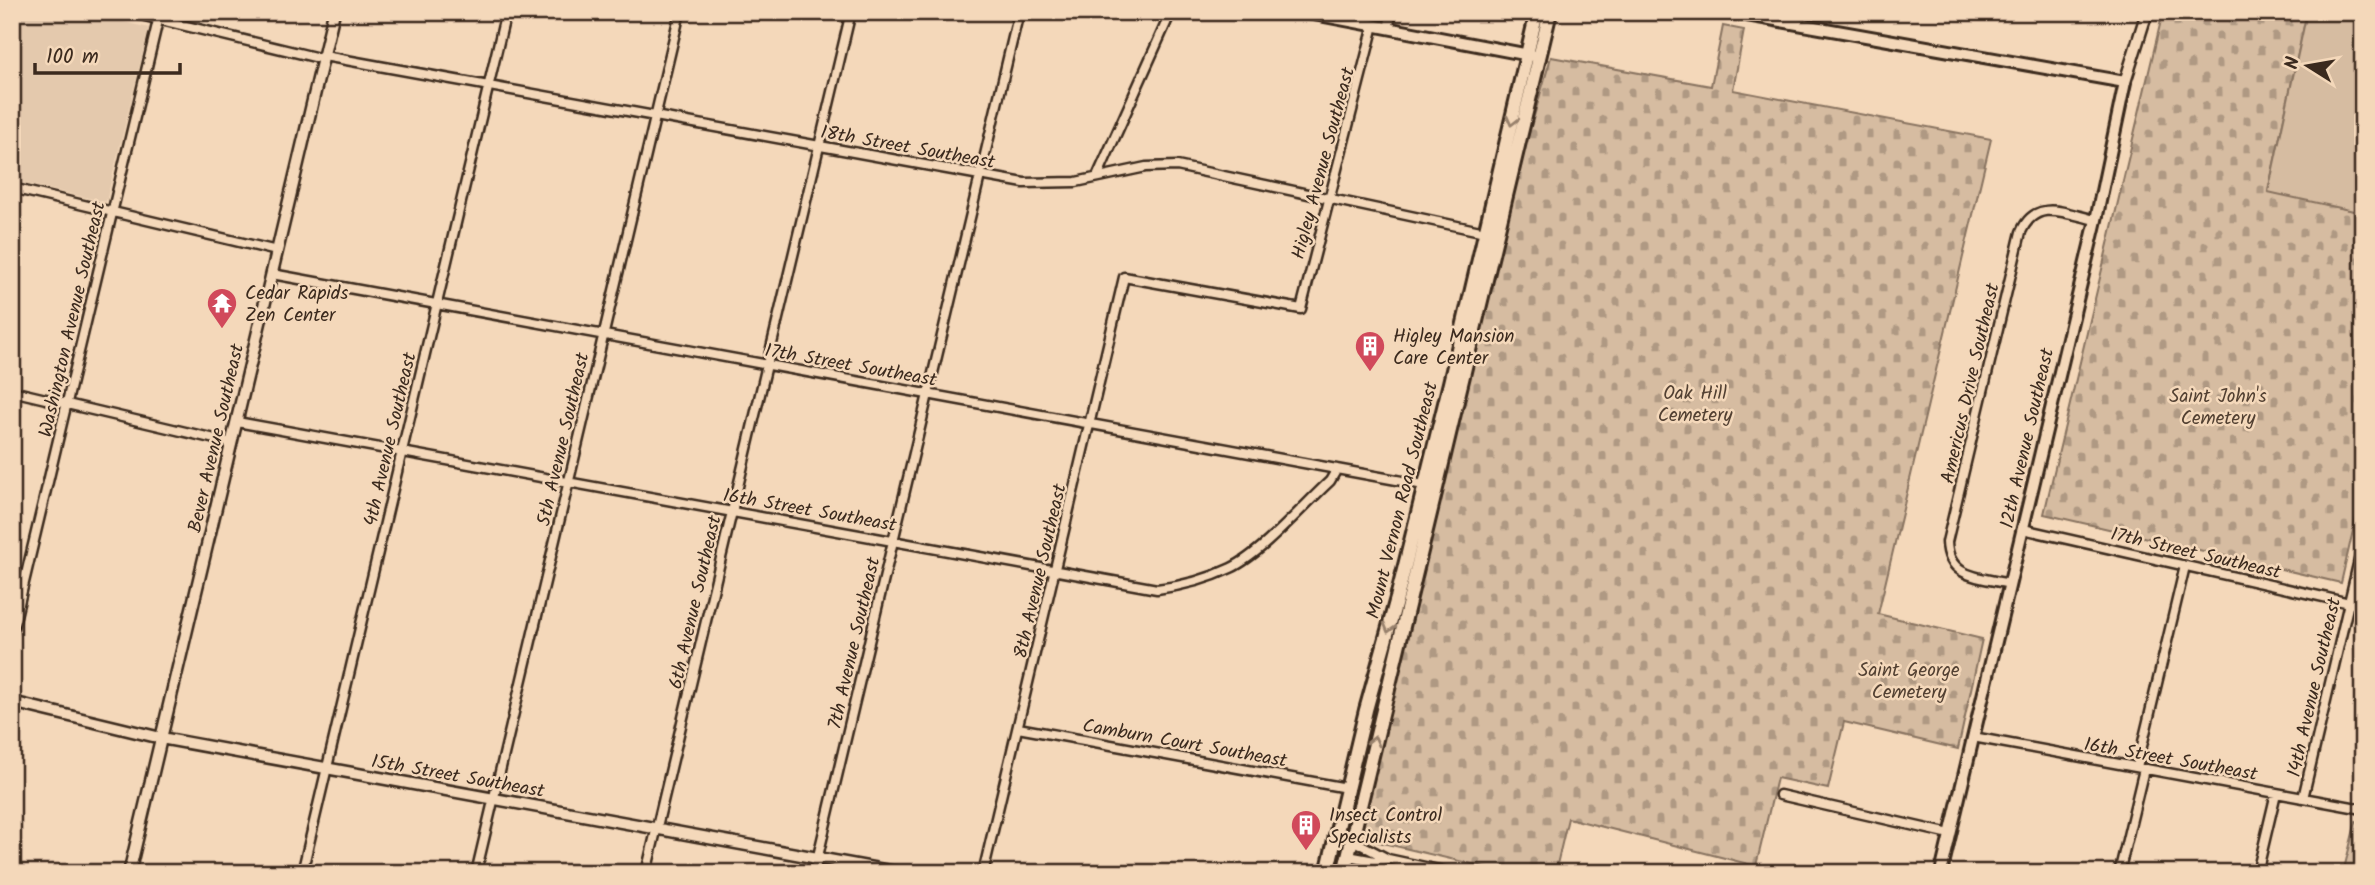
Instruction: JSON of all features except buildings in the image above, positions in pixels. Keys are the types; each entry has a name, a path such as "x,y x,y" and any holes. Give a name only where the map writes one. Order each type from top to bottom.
{"main road":[{"path":"1303,12 1534,56"},
{"name":"Mount Vernon Road Southeast","path":"1344,873 1534,56 1538,12"},
{"name":"Mount Vernon Road Southeast","path":"1327,873 1485,232 1534,56 1550,12"},
{"path":"1730,12 2125,82"},
{"name":"12th Avenue Southeast","path":"1941,873 2096,220 2125,82"},
{"path":"1348,856 1345,838 1357,785 1356,750"}],"street":[{"name":"18th Street Southeast","path":"128,12 159,16 323,57 1024,183 1076,183 1146,167 1177,166 1485,232"},
{"name":"Bever Avenue Southeast","path":"130,873 334,12"},
{"name":"4th Avenue Southeast","path":"302,873 506,12"},
{"name":"5th Avenue Southeast","path":"476,873 680,12"},
{"name":"6th Avenue Southeast","path":"646,873 851,12"},
{"name":"7th Avenue Southeast","path":"814,873 1019,12"},
{"path":"1097,177 1171,12"},
{"path":"1388,28 1392,12"},
{"name":"12th Avenue Southeast","path":"2125,82 2147,12"},
{"name":"Washington Avenue Southeast","path":"12,633 159,16"},
{"name":"Higley Avenue Southeast","path":"1124,277 1301,309 1374,25"},
{"path":"12,188 277,251"},
{"name":"Americus Drive Southeast","path":"2010,584 1965,573 1955,567 1948,556 1947,542 2026,220 2036,212 2047,210 2096,220"},
{"name":"17th Street Southeast","path":"272,274 1424,485"},
{"name":"8th Avenue Southeast","path":"983,873 1124,277"},
{"path":"12,391 232,443"},
{"name":"16th Street Southeast","path":"237,422 1157,589 1175,587 1232,568 1253,554 1330,481 1338,469"},
{"name":"17th Street Southeast","path":"2023,529 2363,606"},
{"name":"14th Avenue Southeast","path":"2303,797 2363,544"},
{"path":"2119,873 2185,566"},
{"name":"15th Street Southeast","path":"12,702 161,738 900,873"},
{"name":"Camburn Court Southeast","path":"1017,728 1347,788"},
{"name":"16th Street Southeast","path":"1973,737 2363,808"},
{"name":"14th Avenue Southeast","path":"2257,873 2276,793"},
{"path":"1780,795 1950,834"},
{"path":"1352,838 1388,859 1453,873"},
{"path":"1348,856 1375,861 1388,859"}],"shaded area":[{"path":"12,12 82,12 149,28 106,202 12,181"}],"green space":[{"name":"Saint John's Cemetery","path":"2163,12 2307,12 2268,191 2363,213 2363,487 2341,583 2044,514"},
{"path":"2307,12 2363,12 2363,213 2268,192"},
{"name":"Oak Hill Cemetery","path":"1723,26 1744,30 1733,90 1991,139 1878,614 1982,639 1958,749 1844,722 1828,789 1777,778 1756,866 1568,818 1555,873 1510,873 1361,838 1359,833 1515,182 1551,57 1711,86"},
{"path":"2356,821 2363,823 2363,873 2343,873"}],"place":[{"name":"Cedar Rapids Zen Center","path":"222,330"},
{"name":"Higley Mansion Care Center","path":"1370,373"},
{"name":"Insect Control Specialists","path":"1306,852"}],"park label":[{"name":"Saint George Cemetery","path":"1909,680"}]}
